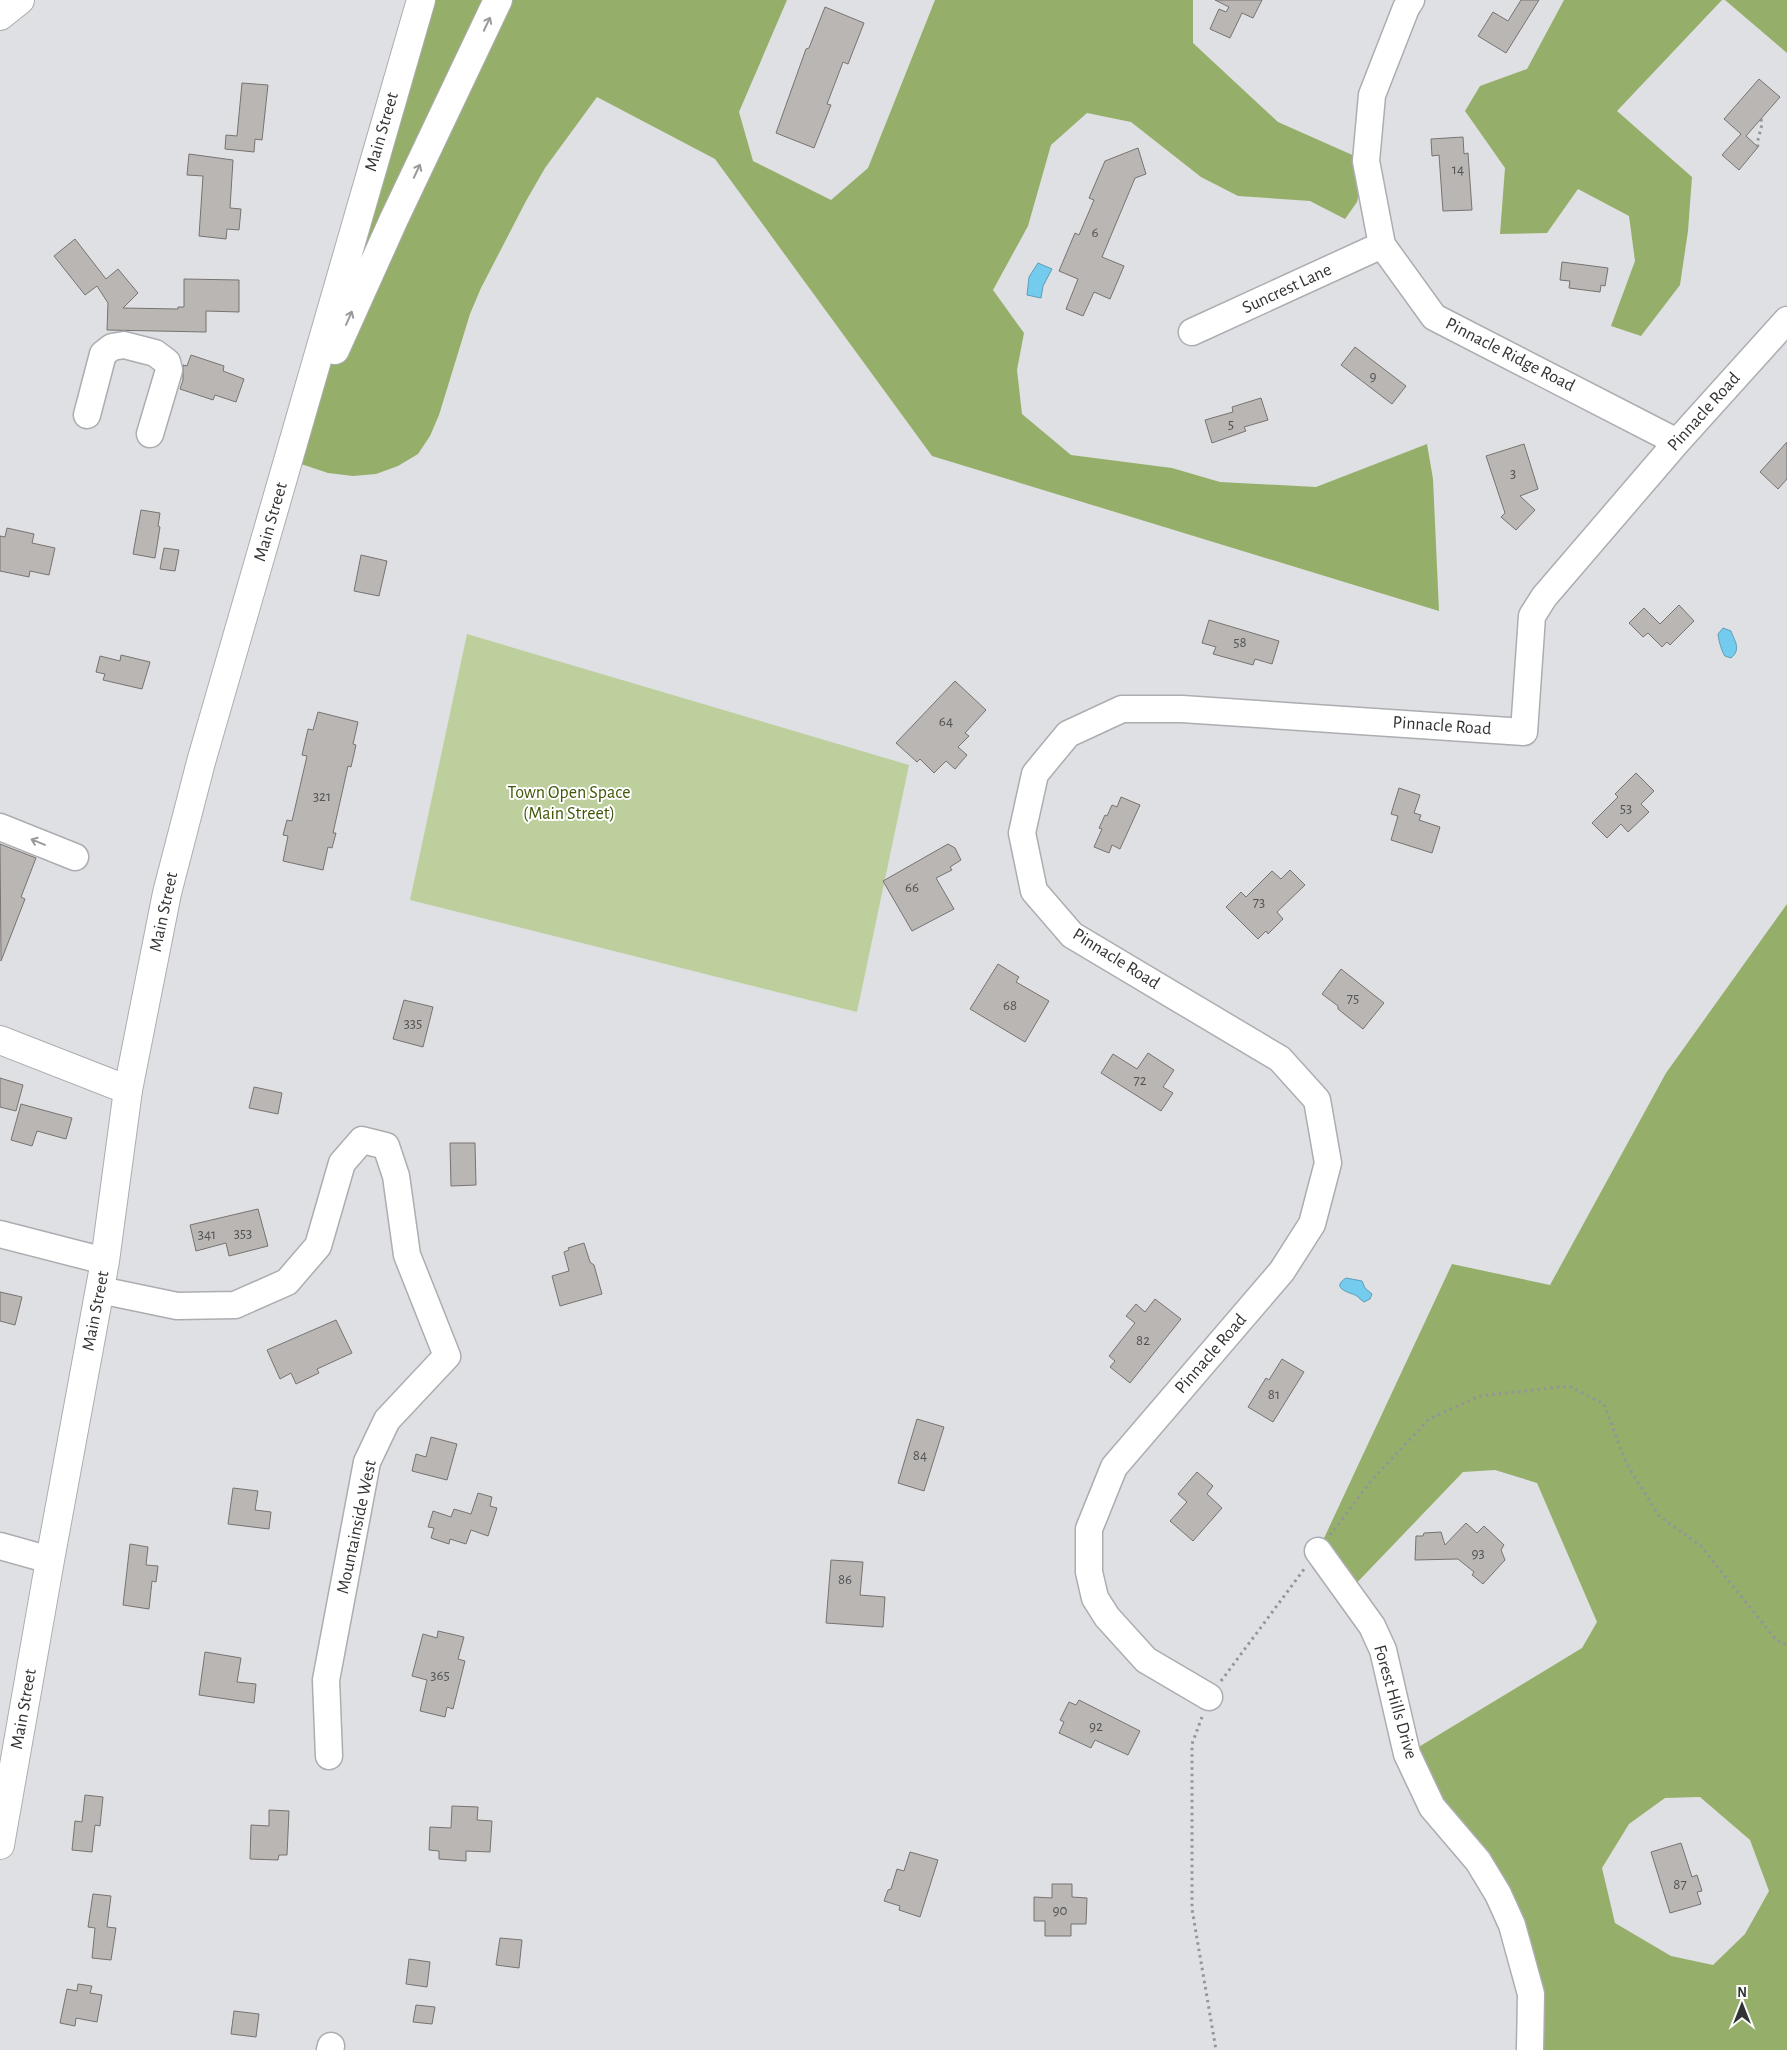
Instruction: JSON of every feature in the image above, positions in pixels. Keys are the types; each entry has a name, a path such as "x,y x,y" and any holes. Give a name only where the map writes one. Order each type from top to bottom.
{"main road":[{"path":"0,16 20,0"},
{"name":"Main Street","path":"0,1845 50,1560 106,1262 128,1090 157,940 181,836 222,690 363,195 421,0"},
{"path":"289,460 349,317 498,0"},
{"path":"0,1040 128,1090"}],"street":[{"name":"Pinnacle Ridge Road","path":"1411,0 1406,8 1372,95 1366,161 1382,245 1434,316 1677,442"},
{"name":"Suncrest Lane","path":"1192,332 1382,245"},
{"name":"Pinnacle Road","path":"1209,1697 1146,1660 1107,1618 1095,1598 1088,1572 1088,1529 1114,1467 1282,1271 1312,1224 1328,1163 1317,1100 1280,1059 1072,935 1034,891 1022,833 1035,774 1068,734 1122,710 1182,709 1524,732 1532,616 1544,597 1677,442 1787,320"},
{"path":"86,415 103,354 112,347 124,345 155,353 167,362 169,370 150,434"},
{"path":"0,827 75,857"},
{"name":"Mountainside West","path":"100,1290 177,1306 235,1305 287,1282 318,1246 342,1164 362,1140 386,1146 396,1176 407,1255 447,1356 387,1420 367,1462 326,1680 329,1756"},
{"path":"0,1234 106,1262"},
{"path":"0,1546 50,1560"},
{"name":"Forest Hills Drive","path":"1318,1551 1372,1626 1383,1650 1407,1754 1432,1807 1478,1861 1498,1894 1512,1925 1531,1994 1530,2050"}],"path":[{"path":"1758,147 1761,119"},
{"path":"1216,2050 1192,1909 1192,1744 1209,1697 1372,1481 1429,1419 1479,1396 1569,1386 1604,1404 1626,1463 1658,1516 1701,1546 1776,1640 1787,1645"}],"green space":[{"path":"421,0 787,0 739,112 753,161 831,200 868,168 935,0 1193,0 1193,43 1278,122 1366,161 1357,202 1345,219 1310,201 1238,196 1201,177 1131,122 1087,113 1051,145 1028,226 993,290 1024,333 1017,370 1022,414 1071,455 1172,468 1220,482 1316,487 1427,444 1433,479 1439,611 932,456 715,159 597,97 545,168 481,288 470,314 439,415 430,436 418,454 398,466 376,474 353,476 328,473 289,460"},
{"path":"1564,0 1722,0 1617,111 1692,177 1688,231 1680,285 1641,336 1611,326 1635,261 1629,216 1578,189 1547,233 1500,234 1505,168 1465,111 1480,86 1527,69"},
{"path":"1725,0 1787,0 1787,53"},
{"name":"Town Open Space (Main Street)","path":"467,634 909,765 857,1012 410,900"},
{"path":"1787,904 1787,2050 1530,2050 1512,1925 1407,1754 1582,1648 1597,1622 1537,1483 1495,1470 1463,1472 1348,1592 1318,1551 1452,1264 1550,1285 1666,1073","holes":["1700,1797 1750,1840 1769,1891 1745,1934 1713,1965 1671,1956 1615,1923 1602,1868 1629,1824 1665,1798"]}],"water":[{"path":"1038,263 1052,269 1043,286 1041,298 1027,295 1029,277"},
{"path":"1723,628 1731,631 1736,644 1736,651 1731,658 1725,656 1719,642 1718,634"},
{"path":"1346,1278 1362,1281 1365,1288 1372,1294 1370,1299 1364,1302 1357,1296 1343,1290 1340,1285"}],"building":[{"path":"1215,0 1262,0 1253,18 1242,13 1230,38 1210,29 1219,9 1226,12 1229,7"},
{"path":"1521,0 1539,0 1506,53 1478,36 1493,12 1508,21"},
{"path":"825,7 864,23 848,64 843,62 827,104 831,105 814,148 776,133 806,49 809,48"},
{"path":"1759,79 1780,97 1746,136 1758,147 1739,170 1722,155 1741,134 1724,119"},
{"path":"242,83 268,85 262,140 255,139 254,152 225,149 226,135 237,136"},
{"path":"1463,137 1464,154 1468,153 1472,210 1443,211 1439,155 1432,156 1431,139"},
{"path":"1138,148 1146,174 1135,178 1102,257 1124,266 1110,299 1094,292 1083,316 1066,309 1078,279 1059,271 1075,233 1079,235 1094,200 1089,198 1105,161"},
{"path":"189,154 233,160 230,208 241,209 239,230 227,229 226,239 199,236 203,176 187,175"},
{"path":"75,239 106,279 118,269 138,293 123,308 178,309 178,307 184,307 184,279 239,280 239,312 206,311 206,332 107,330 108,303 97,286 85,295 54,256"},
{"path":"1562,262 1608,268 1605,286 1601,285 1600,292 1569,288 1570,281 1560,280"},
{"path":"1355,347 1406,386 1392,404 1341,365"},
{"path":"191,355 224,366 223,371 244,379 236,402 215,395 213,400 180,389 183,380 183,365 187,366"},
{"path":"1261,398 1268,420 1244,427 1246,431 1212,443 1205,420 1233,412 1232,407"},
{"path":"1787,442 1787,479 1778,489 1760,472"},
{"path":"1524,444 1538,489 1520,496 1535,510 1516,530 1501,517 1505,513 1486,456"},
{"path":"141,510 160,513 158,526 160,527 155,558 133,554"},
{"path":"7,528 34,534 32,543 55,548 49,575 30,571 29,577 0,571 0,536 5,537"},
{"path":"164,548 179,550 175,571 160,569"},
{"path":"361,555 387,561 379,596 354,591"},
{"path":"1679,605 1694,621 1670,645 1667,642 1662,647 1648,633 1643,637 1629,623 1644,608 1660,624"},
{"path":"1209,620 1279,641 1272,664 1255,659 1253,665 1213,654 1216,647 1202,643"},
{"path":"121,655 150,662 142,689 103,680 105,674 96,672 100,656 120,661"},
{"path":"955,681 986,710 965,733 969,736 958,747 967,755 955,769 946,761 934,773 920,759 917,762 896,743"},
{"path":"318,712 358,722 353,744 356,745 351,767 348,766 333,833 336,833 332,848 328,847 323,870 283,861 288,836 283,835 287,820 292,821 307,756 302,755 308,729 313,730"},
{"path":"1636,773 1654,791 1641,804 1649,812 1628,832 1621,824 1607,838 1592,823 1618,797 1615,794"},
{"path":"1399,788 1420,795 1414,813 1421,815 1419,820 1440,827 1432,853 1391,840 1398,816 1391,814"},
{"path":"1121,797 1140,805 1120,849 1112,845 1109,853 1094,847 1102,829 1099,828 1105,815 1107,816 1112,805 1117,807"},
{"path":"0,844 36,858 21,897 25,899 1,961"},
{"path":"948,844 955,848 961,860 950,867 952,870 936,878 954,909 912,931 883,881"},
{"path":"1290,870 1305,885 1277,912 1283,919 1268,934 1266,931 1258,939 1226,907 1241,892 1246,897 1272,871 1281,879"},
{"path":"998,964 1019,977 1016,982 1049,1001 1025,1042 970,1009"},
{"path":"1341,969 1384,1003 1363,1029 1322,994"},
{"path":"404,1000 433,1007 423,1047 393,1039"},
{"path":"1148,1053 1174,1070 1163,1087 1173,1093 1161,1111 1101,1073 1113,1054 1137,1069"},
{"path":"0,1078 23,1085 16,1111 0,1107"},
{"path":"254,1087 282,1093 278,1114 249,1108"},
{"path":"21,1104 72,1118 66,1139 37,1131 32,1146 11,1140"},
{"path":"450,1143 475,1143 476,1185 451,1186"},
{"path":"258,1209 268,1246 229,1256 226,1243 196,1251 190,1225"},
{"path":"584,1243 590,1262 594,1265 602,1294 560,1306 552,1276 569,1271 564,1252 569,1250 568,1248"},
{"path":"0,1292 22,1297 15,1325 0,1321"},
{"path":"1155,1299 1181,1319 1130,1383 1110,1367 1115,1361 1109,1356 1135,1323 1126,1316 1136,1304 1145,1312"},
{"path":"336,1320 352,1353 317,1369 319,1373 296,1384 291,1373 280,1379 267,1350"},
{"path":"1282,1359 1304,1372 1273,1422 1248,1407 1266,1378 1269,1380"},
{"path":"917,1419 944,1427 924,1491 898,1483"},
{"path":"431,1437 457,1444 447,1480 412,1471 416,1454 426,1457"},
{"path":"1197,1472 1213,1486 1207,1494 1222,1508 1193,1541 1170,1521 1187,1502 1178,1494"},
{"path":"233,1488 258,1491 255,1510 271,1512 269,1529 228,1524"},
{"path":"478,1493 492,1497 490,1506 497,1508 488,1536 471,1530 466,1544 450,1539 449,1544 431,1538 434,1528 428,1527 433,1511 451,1517 454,1509 471,1514"},
{"path":"1466,1523 1477,1533 1484,1526 1504,1545 1501,1550 1505,1560 1483,1584 1472,1575 1474,1572 1458,1559 1415,1560 1416,1536 1423,1536 1424,1533 1441,1532 1445,1545"},
{"path":"130,1544 148,1547 146,1565 158,1566 156,1582 152,1581 149,1609 123,1605"},
{"path":"831,1560 863,1562 860,1595 885,1597 883,1627 826,1623"},
{"path":"438,1631 464,1637 458,1659 465,1661 453,1709 447,1707 445,1717 420,1711 427,1680 412,1676 423,1634 437,1638"},
{"path":"205,1652 241,1658 237,1682 256,1684 254,1703 199,1695"},
{"path":"1079,1700 1140,1731 1128,1755 1095,1740 1091,1748 1059,1733 1064,1722 1060,1720 1069,1702 1076,1705"},
{"path":"85,1795 103,1797 100,1826 95,1825 92,1852 72,1850 75,1821 82,1822"},
{"path":"452,1806 478,1807 477,1820 492,1821 490,1852 466,1851 466,1861 439,1859 439,1851 429,1850 430,1827 451,1828"},
{"path":"269,1810 289,1811 287,1855 279,1855 278,1860 250,1859 251,1825 269,1826"},
{"path":"1681,1843 1692,1877 1697,1875 1702,1891 1697,1892 1701,1904 1670,1913 1651,1852"},
{"path":"910,1852 938,1860 920,1917 899,1910 900,1906 884,1901 888,1890 891,1889 897,1869 904,1871"},
{"path":"1052,1884 1072,1884 1072,1897 1087,1898 1086,1924 1071,1924 1071,1936 1045,1936 1045,1921 1034,1921 1034,1897 1052,1898"},
{"path":"93,1894 111,1896 107,1927 116,1928 111,1960 92,1958 95,1928 88,1927"},
{"path":"500,1938 522,1940 519,1968 496,1965"},
{"path":"409,1959 430,1962 427,1987 406,1984"},
{"path":"78,1984 92,1986 90,1993 102,1995 97,2022 76,2018 75,2026 60,2023 67,1989 77,1991"},
{"path":"416,2005 435,2007 432,2024 413,2022"},
{"path":"234,2011 259,2014 256,2037 231,2034"}]}
